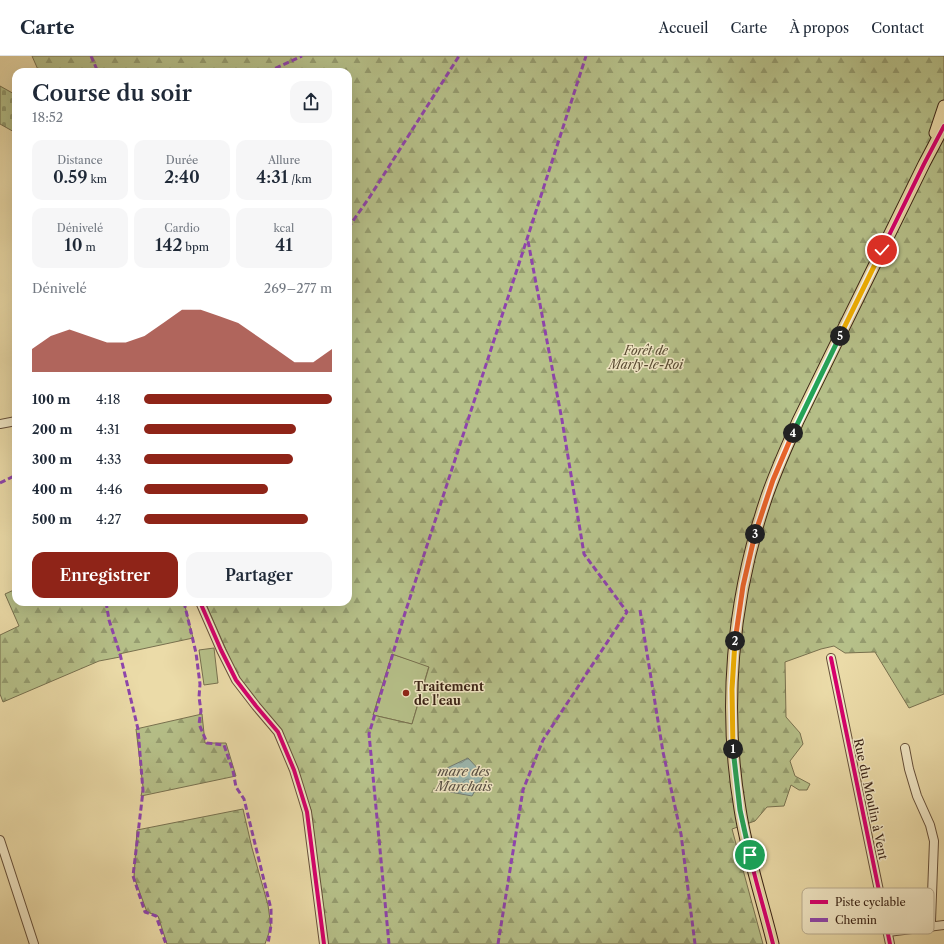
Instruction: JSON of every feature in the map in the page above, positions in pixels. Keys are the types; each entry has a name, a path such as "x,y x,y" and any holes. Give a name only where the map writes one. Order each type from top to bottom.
{"main road":[{"path":"924,164 944,106"},
{"path":"773,944 745,837 734,764 732,689 737,630 743,586 762,510 783,454 924,164 944,126"}],"street":[{"path":"0,424 12,422"},
{"path":"202,606 236,680 278,732 294,770 307,812 324,944"},
{"name":"Rue du Moulin à Vent","path":"831,658 879,888"},
{"path":"905,748 909,769 917,796 930,825 934,841 932,888"},
{"path":"0,840 34,944"},
{"path":"934,926 944,925"},
{"name":"Rue du Moulin à Vent","path":"888,934 890,944"}],"green space":[{"name":"Forêt de Marly-le-Roi","path":"32,56 944,56 944,694 909,708 875,652 845,653 834,646 785,662 786,717 800,733 803,744 790,761 795,776 810,784 807,790 799,790 791,785 784,806 767,807 755,821 732,829 763,944 328,944 311,810 283,736 239,679 207,606 352,606 352,68 37,68","holes":["392,654 429,667 412,724 373,715"]},
{"path":"0,86 12,93 12,131 0,124"},
{"path":"12,591 12,606 185,606 193,638 119,654 120,657 99,661 3,702 0,694 0,635 19,626 5,594"},
{"path":"214,648 218,683 204,685 199,650"},
{"path":"392,654 429,666 412,724 373,715"},
{"path":"202,714 205,743 226,743 236,776 141,796 143,787 136,729"},
{"path":"243,809 268,905 271,927 265,944 167,944 158,916 147,912 134,877 137,830"}],"water":[{"name":"mare des Marchais","path":"468,758 484,775 472,796 450,792 447,768"}],"marked path":[{"path":"91,56 96,68"},
{"path":"276,68 302,56"},
{"path":"352,222 459,56"},
{"path":"389,944 369,734 405,613 586,56"},
{"path":"498,944 523,790 543,740 627,612 584,554 562,420 528,241"},
{"path":"0,483 12,477"},
{"path":"107,606 138,729 143,791 133,876 145,912 156,916 166,944"},
{"path":"185,606 196,653 200,684 199,697 201,711 199,724 207,743 224,745 233,771 236,787 244,799 271,909 271,925 268,944"},
{"path":"640,610 663,752 681,834 695,944"}],"cycle path":[{"path":"773,944 743,826 735,771 732,733 732,694 734,656 744,580 753,542 768,494 798,421 944,126"},
{"path":"202,606 236,680 278,732 294,770 307,812 324,944"},
{"path":"831,658 878,888"},
{"path":"888,934 890,944"}],"place":[{"name":"Traitement de l'eau","path":"406,693"}],"route":[{"path":"750,855 740,810 732,739 734,652 742,591 764,504 783,454 882,250"}]}
